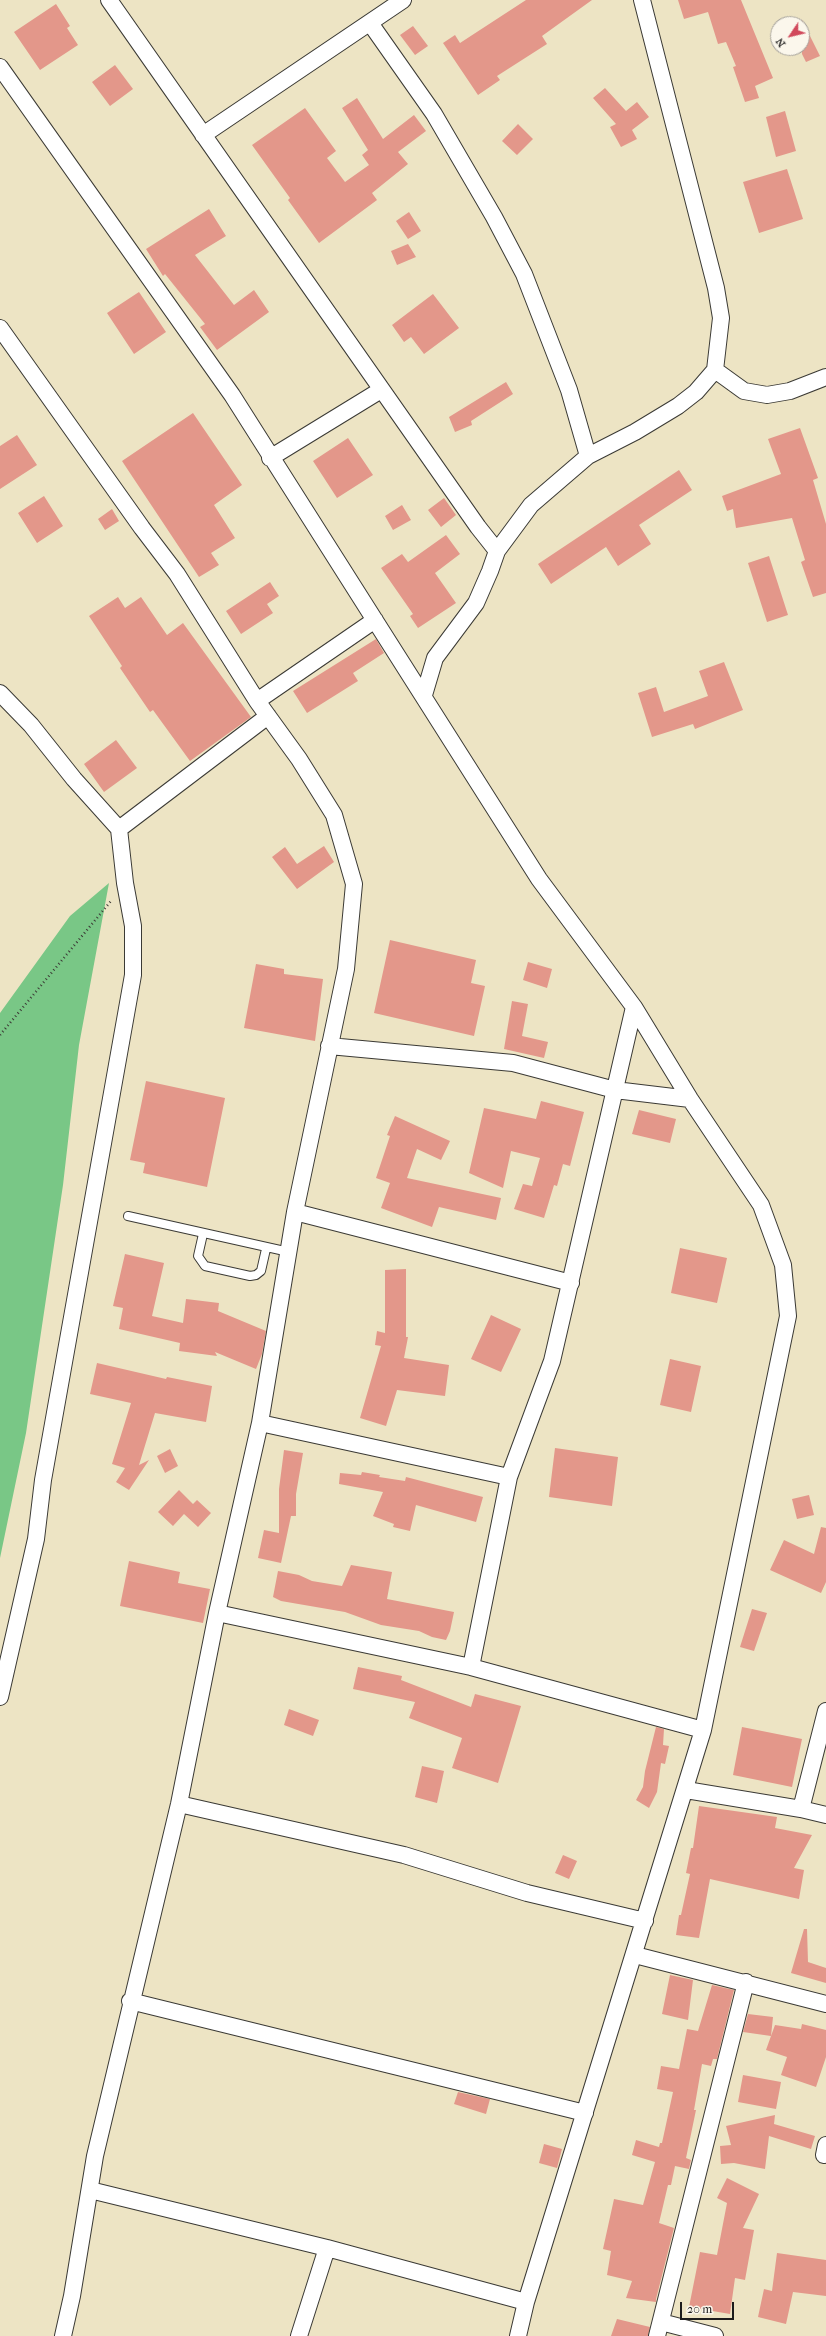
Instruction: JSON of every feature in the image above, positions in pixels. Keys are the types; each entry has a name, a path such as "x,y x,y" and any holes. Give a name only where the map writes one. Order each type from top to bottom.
{"street":[{"path":"109,0 381,390 497,551"},
{"path":"203,136 403,0"},
{"path":"424,694 435,658 476,604 497,551 531,504 588,456 635,432 678,406 696,392 715,370 721,318 716,288 642,0"},
{"path":"370,23 434,114 494,217 524,274 569,390 588,456"},
{"path":"0,67 232,395 270,458 424,694 539,879 634,1007 690,1099 761,1205 783,1265 788,1316 703,1730 686,1790 526,2302 518,2336"},
{"path":"0,328 142,528 177,574 257,701 299,759 334,815 354,884 346,969 295,1212 260,1423 217,1613 178,1804 130,2001 95,2156 63,2336"},
{"path":"715,370 744,391 767,395 790,391 826,377"},
{"path":"270,458 381,390"},
{"path":"257,701 375,620"},
{"path":"0,692 32,725 74,779 119,829 125,883 133,926 133,975 43,1480 36,1539 0,1697"},
{"path":"119,829 268,716"},
{"path":"471,1667 509,1477 552,1361 634,1007"},
{"path":"329,1046 513,1063 615,1090 690,1099"},
{"path":"295,1212 571,1283"},
{"path":"260,1423 509,1477"},
{"path":"217,1613 471,1667 703,1730"},
{"path":"801,1809 826,1711"},
{"path":"686,1790 801,1809 826,1815"},
{"path":"178,1804 404,1855 527,1893 645,1921"},
{"path":"635,1954 826,2004"},
{"path":"715,2336 659,2329 746,1982"},
{"path":"130,2001 585,2113"},
{"path":"90,2190 327,2248 526,2302"},
{"path":"299,2336 327,2248"}],"lane":[{"path":"128,1216 266,1249 289,1252"},
{"path":"203,1234 198,1256 200,1262 205,1266 250,1276 256,1275 261,1271 266,1249"}],"path":[{"path":"0,1035 98,919 125,883"}],"green space":[{"path":"109,883 79,1045 63,1185 26,1433 0,1558 0,1013 70,916"}],"building":[{"path":"526,0 592,0 542,36 547,44 497,76 500,80 478,95 443,43 455,35 460,43"},
{"path":"678,0 741,0 773,78 755,86 759,98 745,102 733,67 736,66 726,42 718,44 708,12 684,19"},
{"path":"56,4 70,26 67,28 78,45 40,70 14,32"},
{"path":"413,26 428,46 415,55 400,35"},
{"path":"810,36 820,56 806,62 803,56 810,56"},
{"path":"115,65 133,89 110,106 92,82"},
{"path":"605,88 626,111 637,102 649,117 632,130 637,139 621,147 610,127 616,124 593,98"},
{"path":"357,98 383,139 414,115 426,131 398,152 408,164 372,193 377,200 319,243 288,200 290,198 252,145 305,108 336,151 327,158 345,182 369,165 362,155 368,150 342,108"},
{"path":"785,111 796,151 776,157 766,117"},
{"path":"518,124 533,139 517,155 502,141"},
{"path":"787,169 803,219 759,233 743,182"},
{"path":"209,209 226,236 195,255 234,305 254,290 269,312 217,350 200,327 205,324 165,274 163,276 146,249"},
{"path":"409,212 421,231 408,239 396,221"},
{"path":"408,244 416,257 397,265 391,251"},
{"path":"139,292 166,332 134,354 107,313"},
{"path":"433,294 459,328 424,354 411,337 404,342 392,325"},
{"path":"506,382 513,394 471,421 472,425 455,432 449,417"},
{"path":"193,413 242,485 214,505 235,538 211,553 219,565 199,577 122,461"},
{"path":"800,428 818,478 813,480 826,524 826,593 813,597 801,562 805,560 792,518 736,528 733,509 727,511 722,496 781,474 768,439"},
{"path":"17,435 37,465 0,489 0,446"},
{"path":"348,438 373,475 337,498 313,461"},
{"path":"679,470 692,490 639,525 651,544 618,566 606,547 551,584 538,564"},
{"path":"44,496 63,526 37,543 18,513"},
{"path":"444,498 456,515 441,527 428,510"},
{"path":"402,505 411,520 393,530 385,516"},
{"path":"112,509 119,521 105,530 98,519"},
{"path":"446,535 460,554 435,573 456,603 418,628 410,616 413,614 381,568 402,554 408,562"},
{"path":"769,556 788,615 767,622 748,563"},
{"path":"270,582 279,596 267,604 273,613 241,634 226,611"},
{"path":"118,597 125,608 141,597 167,635 183,623 251,717 190,761 153,710 150,712 120,668 122,666 89,616"},
{"path":"376,639 384,653 353,673 358,681 307,713 293,691"},
{"path":"724,662 743,710 695,729 693,724 652,737 638,693 656,687 664,712 708,696 699,671"},
{"path":"116,740 137,768 104,792 84,764"},
{"path":"324,846 334,862 297,889 272,857 285,847 297,864"},
{"path":"390,940 476,960 471,983 485,986 474,1036 374,1013"},
{"path":"528,962 552,969 547,988 523,980"},
{"path":"256,964 284,969 284,974 323,979 315,1041 244,1028"},
{"path":"512,1001 528,1004 522,1036 548,1042 544,1058 504,1049"},
{"path":"146,1081 225,1098 207,1187 143,1173 145,1163 130,1160"},
{"path":"541,1101 584,1112 570,1166 563,1164 557,1186 554,1185 544,1218 514,1209 523,1184 532,1186 540,1158 511,1151 503,1188 469,1173 484,1108 536,1119"},
{"path":"639,1110 676,1119 670,1143 632,1134"},
{"path":"395,1116 450,1141 441,1160 417,1149 407,1178 501,1198 496,1220 439,1207 432,1227 381,1208 390,1183 376,1178 390,1136 387,1135"},
{"path":"680,1248 727,1258 717,1303 671,1293"},
{"path":"125,1254 164,1263 152,1316 183,1323 186,1299 219,1303 218,1311 266,1331 262,1354 256,1369 215,1352 217,1356 179,1351 180,1343 119,1329 123,1308 113,1306"},
{"path":"406,1269 406,1337 408,1337 404,1358 449,1365 445,1396 397,1390 386,1426 360,1418 381,1346 375,1345 377,1331 385,1333 385,1270"},
{"path":"491,1315 521,1329 501,1372 471,1359"},
{"path":"670,1359 701,1366 691,1412 660,1405"},
{"path":"97,1363 166,1379 167,1377 212,1386 206,1422 155,1413 139,1465 149,1460 129,1490 116,1482 125,1468 112,1464 131,1403 90,1394"},
{"path":"555,1448 618,1457 612,1506 549,1497"},
{"path":"170,1449 178,1466 165,1473 157,1456"},
{"path":"284,1450 303,1453 296,1494 296,1516 291,1516 281,1563 258,1558 264,1530 279,1533 279,1489"},
{"path":"362,1472 380,1475 379,1477 405,1481 406,1477 483,1497 476,1522 416,1505 410,1531 393,1527 394,1524 373,1516 383,1492 339,1484 340,1473 361,1475"},
{"path":"179,1490 193,1504 197,1500 211,1513 198,1527 184,1514 173,1526 158,1512"},
{"path":"809,1495 814,1515 797,1519 792,1499"},
{"path":"821,1527 826,1528 826,1582 821,1593 770,1570 784,1540 814,1554"},
{"path":"129,1561 180,1572 178,1583 210,1589 203,1623 120,1606"},
{"path":"351,1565 392,1572 387,1599 454,1612 450,1631 446,1640 432,1637 419,1631 381,1625 345,1612 281,1601 273,1597 278,1571 299,1575 312,1581 342,1586"},
{"path":"752,1609 767,1613 754,1651 740,1647"},
{"path":"358,1667 402,1676 401,1680 471,1707 475,1694 521,1706 498,1783 452,1768 462,1738 409,1718 415,1702 353,1689"},
{"path":"289,1709 319,1720 313,1736 284,1725"},
{"path":"656,1727 664,1729 663,1745 669,1746 665,1764 661,1763 657,1792 649,1808 636,1800 643,1787 645,1771"},
{"path":"742,1727 802,1739 792,1787 733,1775"},
{"path":"422,1766 444,1771 437,1803 415,1797"},
{"path":"699,1806 777,1817 775,1828 812,1835 794,1868 804,1870 799,1899 710,1879 699,1938 676,1935 679,1915 681,1915 690,1874 686,1873 691,1848 693,1848"},
{"path":"563,1855 577,1861 569,1879 555,1873"},
{"path":"804,1929 807,1929 808,1962 826,1968 826,1983 791,1973"},
{"path":"670,1975 693,1980 688,2020 662,2014"},
{"path":"712,1985 734,1990 717,2059 713,2059 711,2066 702,2064 694,2110 696,2110 686,2158 691,2160 689,2169 675,2166 671,2185 668,2185 659,2223 674,2228 656,2302 626,2298 632,2281 607,2275 611,2251 603,2249 614,2199 643,2205 655,2162 632,2155 636,2140 659,2147 660,2143 662,2143 673,2092 657,2089 661,2066 679,2069 687,2029 698,2031"},
{"path":"748,2014 773,2017 771,2036 743,2032"},
{"path":"802,2024 826,2030 826,2057 816,2087 781,2075 787,2057 766,2050 775,2025 801,2029"},
{"path":"743,2075 781,2082 776,2109 738,2102"},
{"path":"458,2092 490,2099 486,2114 454,2104"},
{"path":"775,2115 774,2124 815,2136 811,2149 769,2136 765,2169 734,2163 721,2164 720,2146 731,2145 726,2126"},
{"path":"544,2144 562,2149 557,2168 539,2163"},
{"path":"727,2178 759,2194 743,2228 754,2230 745,2280 735,2278 730,2314 689,2307 700,2252 717,2255 727,2203 717,2198"},
{"path":"777,2253 826,2260 826,2296 793,2292 786,2324 758,2317 764,2289 772,2291"},
{"path":"617,2319 650,2327 648,2336 611,2336"}]}
